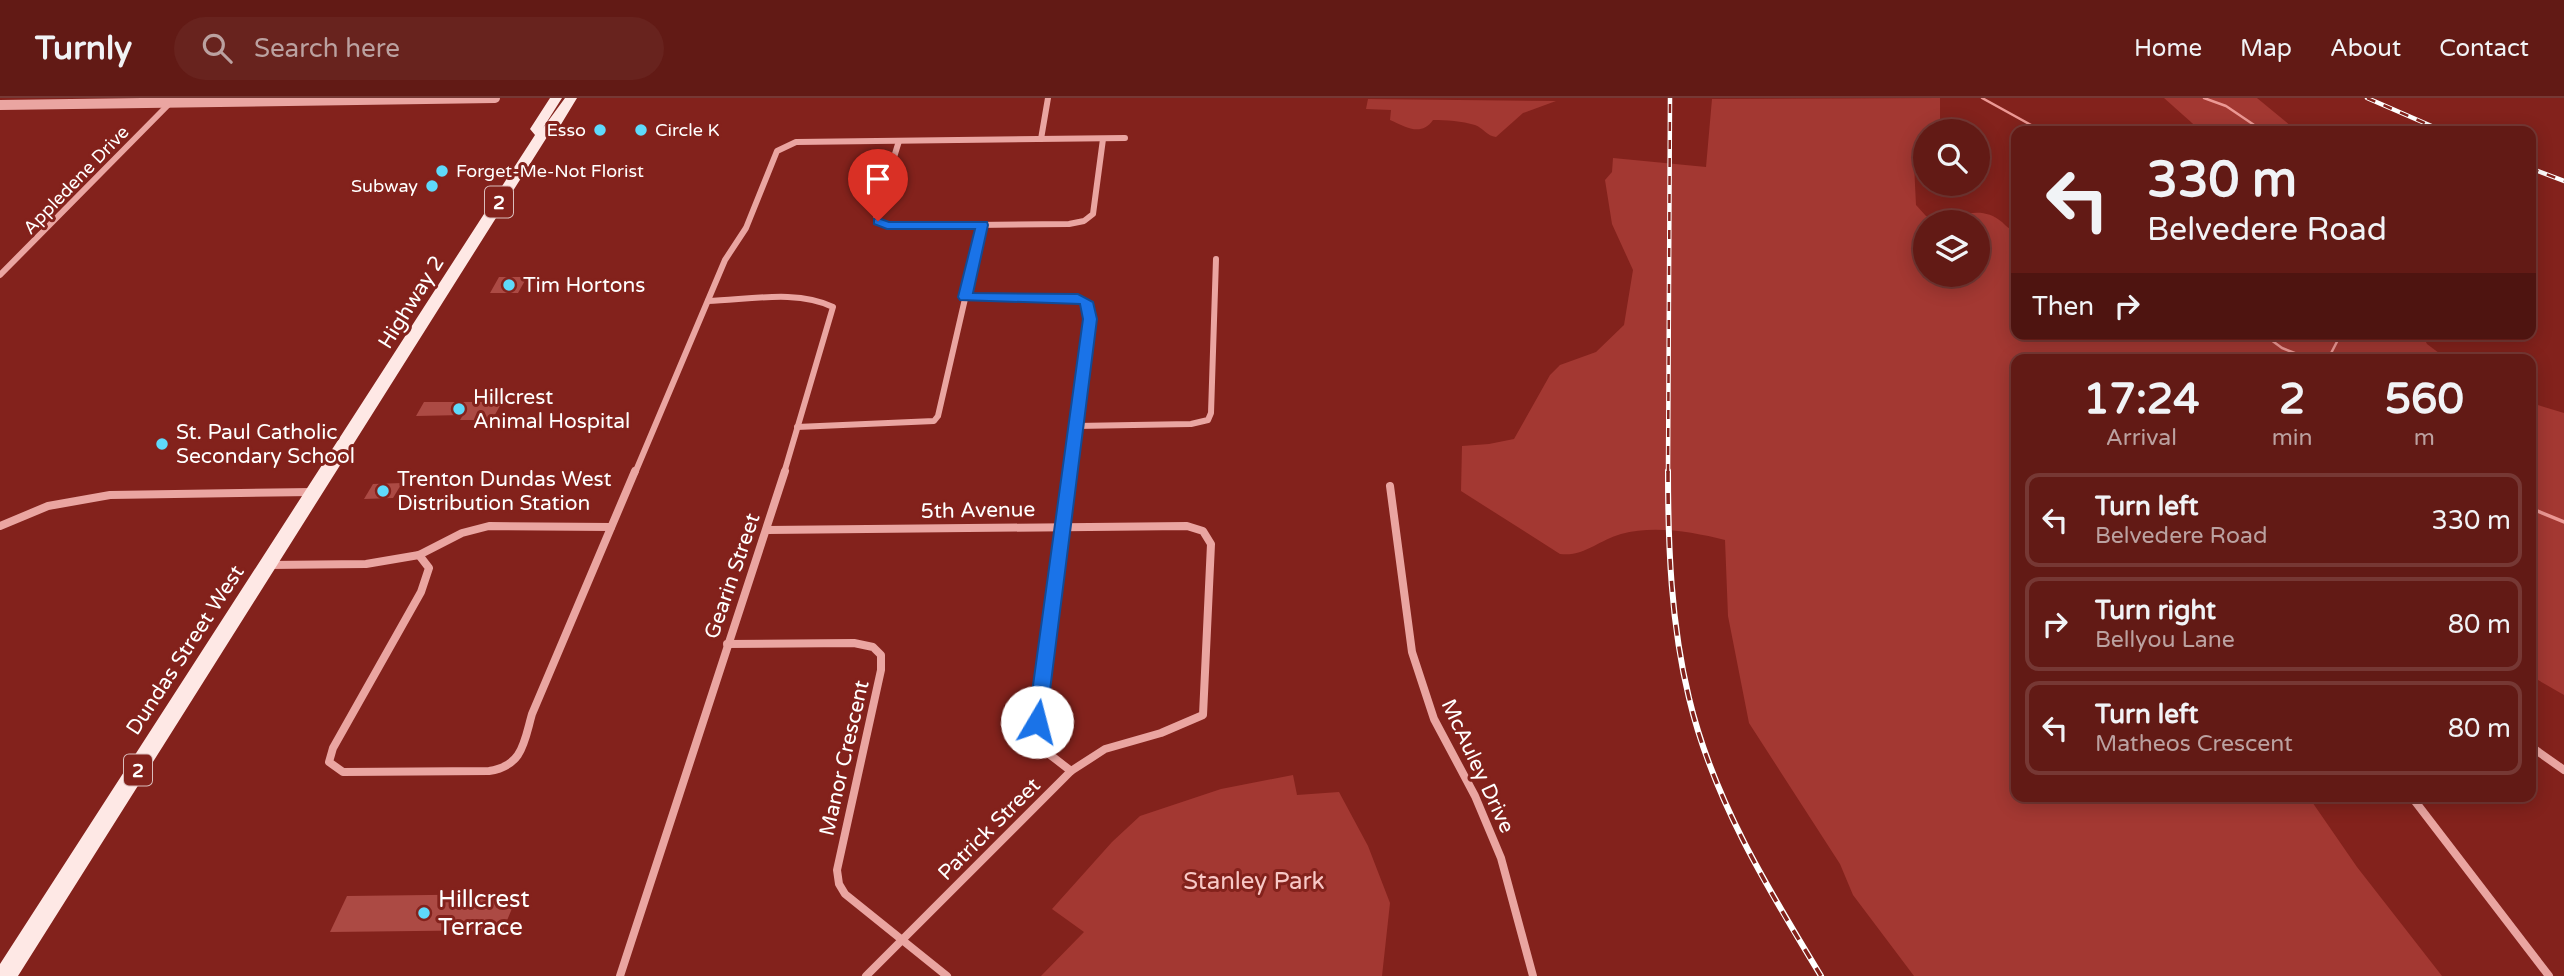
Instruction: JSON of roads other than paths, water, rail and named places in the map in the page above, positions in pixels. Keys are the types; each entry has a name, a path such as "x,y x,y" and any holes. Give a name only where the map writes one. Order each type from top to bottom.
{"main road":[{"name":"Highway 2","path":"542,134 536,129 556,98"},
{"name":"Highway 2","path":"315,492 542,134 552,128 571,98"},
{"name":"Dundas Street West","path":"4,975 315,492"}],"street":[{"path":"0,105 495,98"},
{"path":"1041,139 1048,98"},
{"name":"Appledene Drive","path":"0,275 170,103"},
{"path":"419,555 429,568 421,592 333,748 329,762 343,772 489,771 502,769 513,763 521,754 532,714 611,527 725,260 746,228 777,150 796,142 1125,138"},
{"path":"899,141 876,215 878,221 887,226 1069,224 1084,221 1093,214 1103,139"},
{"path":"797,427 934,421 938,416 982,225"},
{"path":"1076,426 1191,424 1208,420 1211,413 1216,259"},
{"path":"965,297 1078,298 1086,302 1090,319 1037,722 1049,754 1071,771"},
{"name":"Gearin Street","path":"621,976 727,644 767,530 833,307 828,302 808,299 708,301"},
{"name":"McAuley Drive","path":"1390,486 1412,652 1434,719 1475,796 1501,858 1533,976"},
{"path":"0,526 48,506 110,495 315,492"},
{"path":"269,565 366,564 419,555 462,533 489,526 611,527"},
{"name":"5th Avenue","path":"767,530 1190,527"},
{"name":"Patrick Street","path":"866,976 1071,771 1105,749 1161,733 1203,715 1211,544 1203,531 1190,527"},
{"name":"Manor Crescent","path":"727,644 854,643 873,647 881,655 881,670 836,870 839,884 845,894 947,976"},
{"path":"2536,750 2564,770"},
{"path":"2416,802 2549,976"}],"waterway":[{"path":"1982,98 2033,126"},
{"path":"2204,98 2226,106 2256,126"},
{"path":"2271,340 2297,354"},
{"path":"2331,354 2338,340"},
{"path":"2536,510 2564,522"}],"railway":[{"path":"1668,471 1670,98"},
{"path":"2367,98 2431,126"},
{"path":"2536,170 2564,181"},
{"path":"1668,471 1674,614 1683,670 1699,735 1712,772 1744,842 1821,976"}],"place":[{"name":"Esso","path":"600,130"},
{"name":"Circle K","path":"641,130"},
{"name":"Forget-Me-Not Florist","path":"442,171"},
{"name":"Subway","path":"432,186"},
{"name":"Tim Hortons","path":"509,285"},
{"name":"Hillcrest Animal Hospital","path":"459,409"},
{"name":"St. Paul Catholic Secondary School","path":"162,444"},
{"name":"Trenton Dundas West Distribution Station","path":"383,491"},
{"name":"Hillcrest Terrace","path":"424,913"}],"park label":[{"name":"Stanley Park","path":"1254,881"}]}
